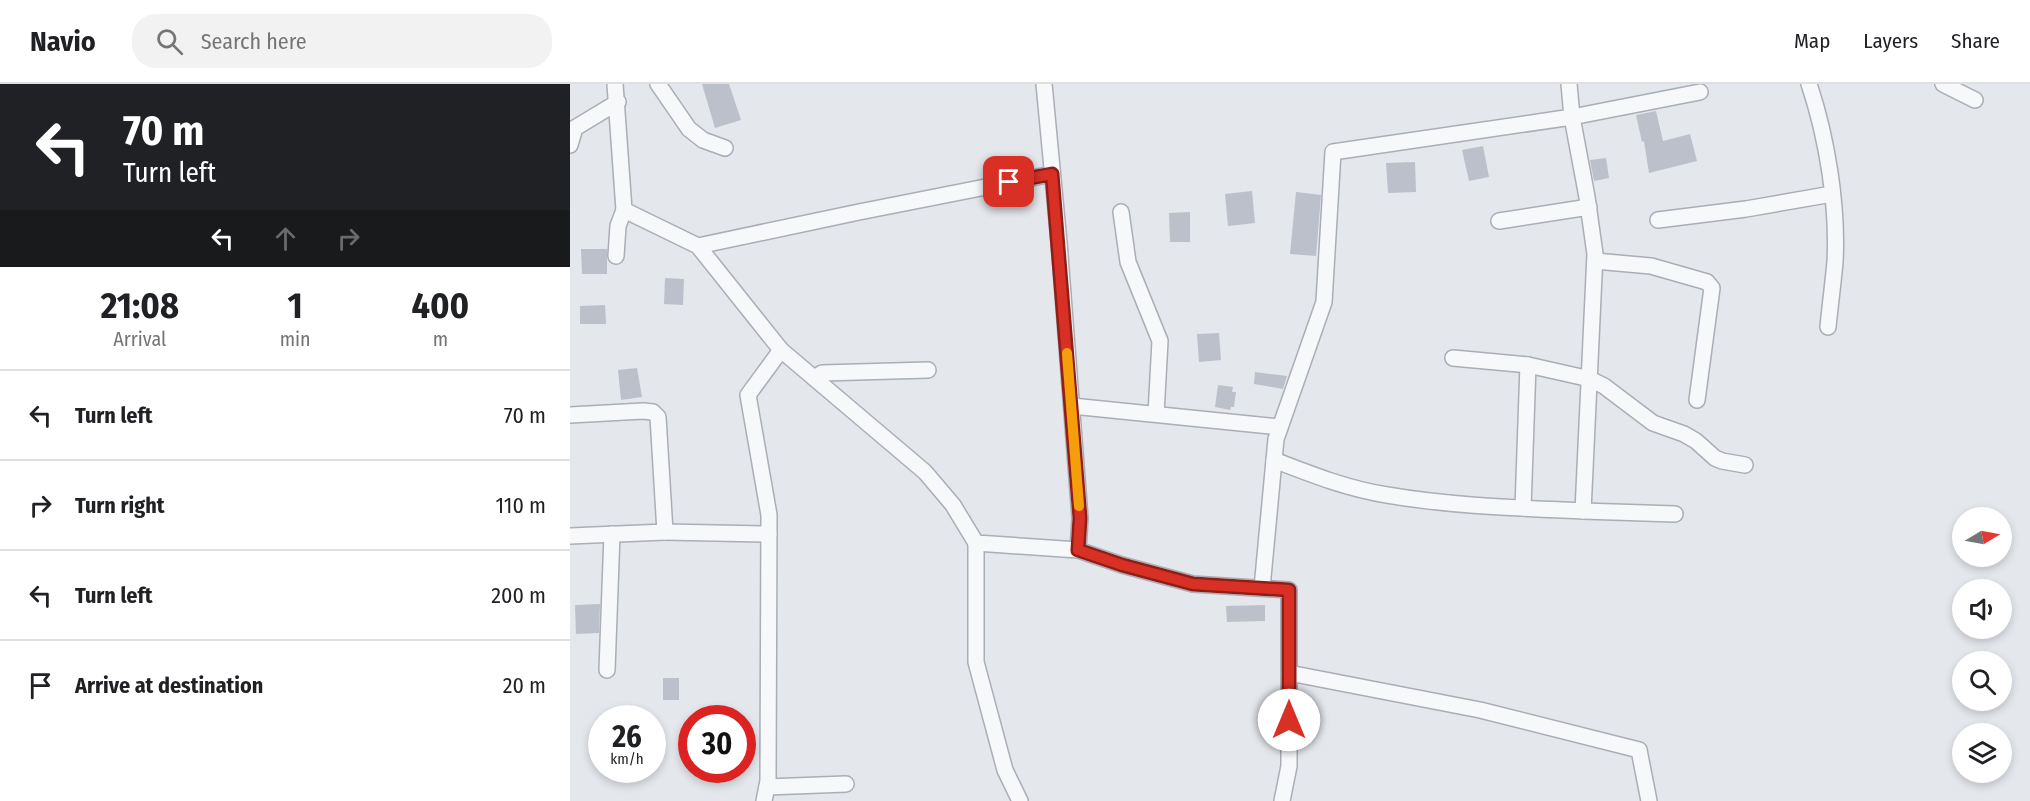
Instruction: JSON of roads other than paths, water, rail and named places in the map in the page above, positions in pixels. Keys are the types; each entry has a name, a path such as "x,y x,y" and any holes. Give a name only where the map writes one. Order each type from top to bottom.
{"street":[{"path":"615,84 624,210 618,226 616,256"},
{"path":"658,84 689,129 703,140 725,148"},
{"path":"1044,84 1072,405 1080,518 1078,550"},
{"path":"1569,84 1572,117 1589,207 1595,261 1582,511"},
{"path":"1809,84 1826,150 1832,194 1835,261 1828,327"},
{"path":"1943,84 1975,100"},
{"path":"1262,588 1276,439 1324,302 1333,152 1572,117 1700,92"},
{"path":"571,138 575,128 618,102"},
{"path":"698,246 1052,174"},
{"path":"1658,220 1746,209 1832,194"},
{"path":"1499,221 1589,207"},
{"path":"624,210 698,246 781,350 925,472 953,505 976,543 976,662 1005,770 1020,801"},
{"path":"1120,212 1131,270 1160,341 1156,414"},
{"path":"1595,261 1651,266 1707,282 1712,288 1697,400"},
{"path":"781,350 748,395 769,515 765,794 846,784"},
{"path":"1453,358 1528,365 1590,379 1604,386 1653,423 1690,437 1722,461 1745,465"},
{"path":"1523,508 1528,365"},
{"path":"814,378 822,373 928,370"},
{"path":"1072,405 1280,427"},
{"path":"570,415 643,411 653,412 658,417 665,532"},
{"path":"1274,460 1306,472 1386,495 1523,508 1675,514"},
{"path":"570,536 665,532 769,534"},
{"path":"608,670 612,534"},
{"path":"976,543 1078,550 1122,565 1193,584 1289,590 1289,766 1281,801"},
{"path":"1289,673 1480,710 1639,750 1649,801"}]}
